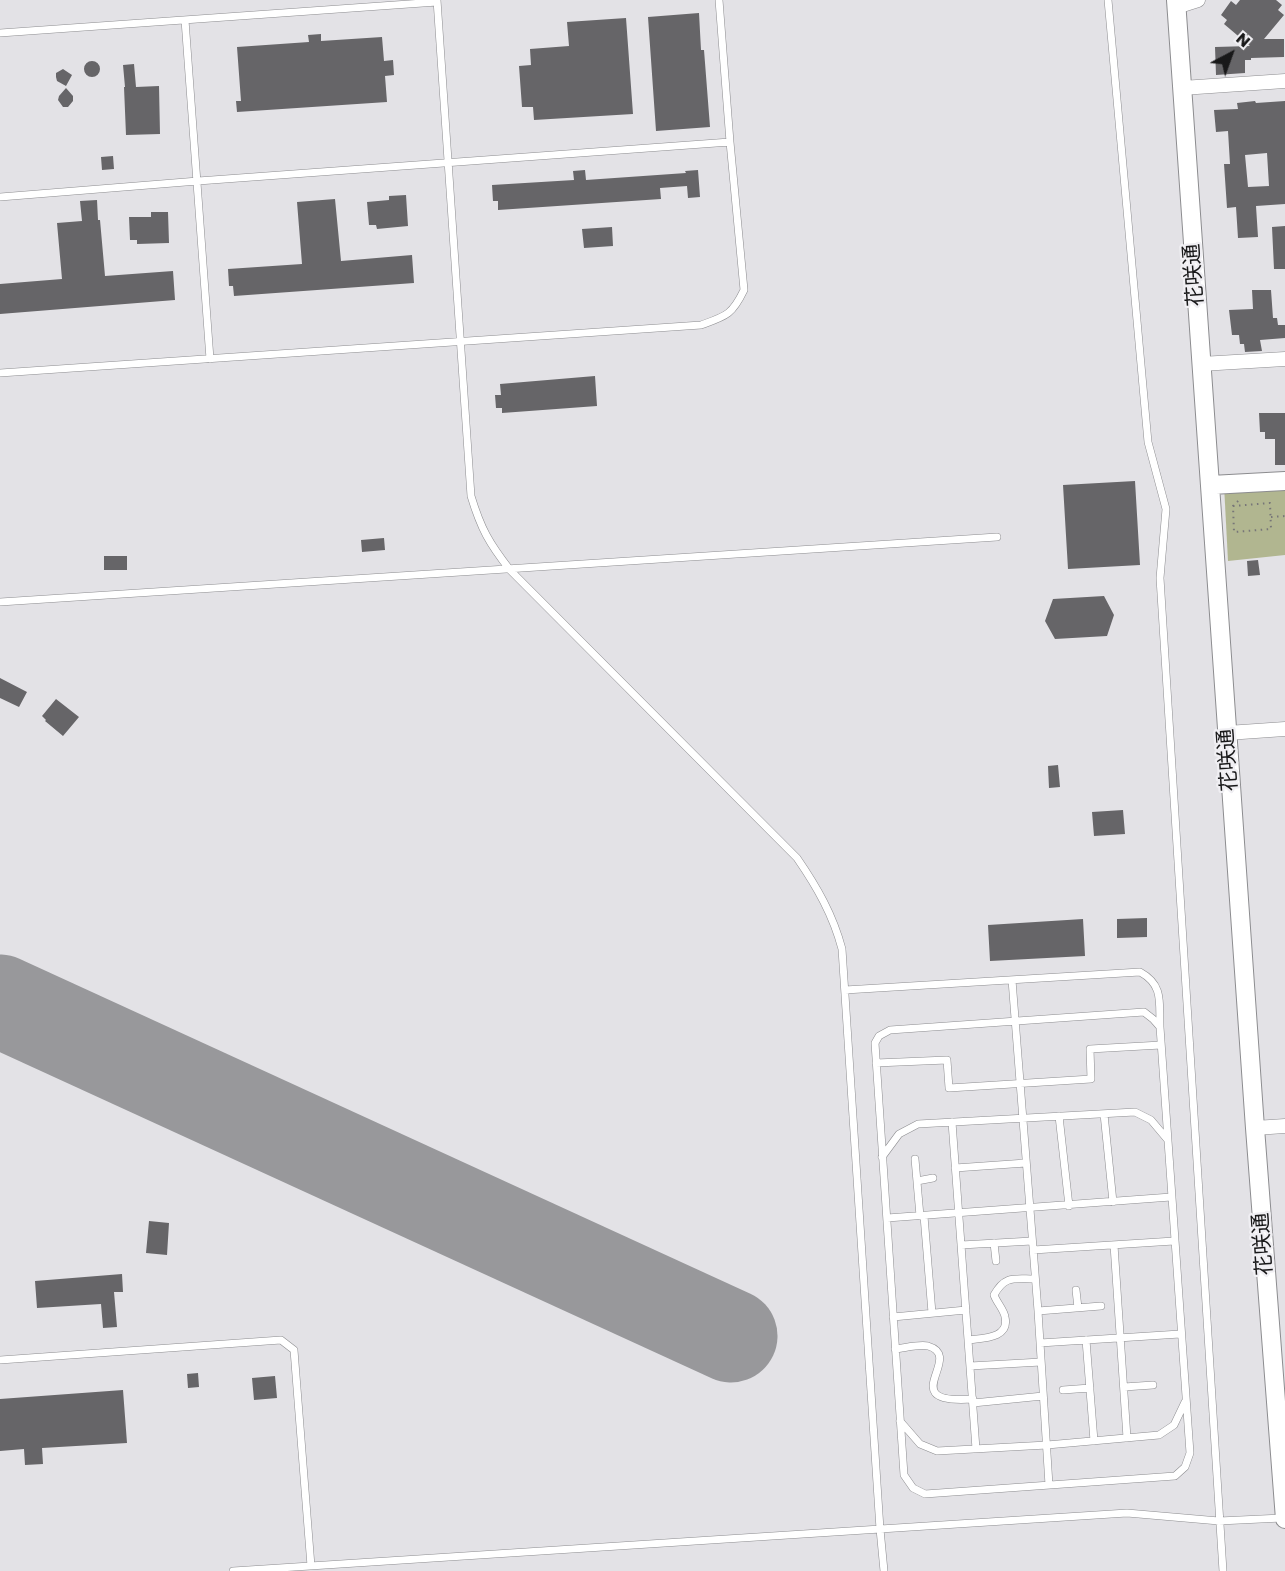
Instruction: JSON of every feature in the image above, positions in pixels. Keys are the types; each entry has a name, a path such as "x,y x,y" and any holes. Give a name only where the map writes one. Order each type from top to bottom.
{"street":[{"path":"1176,3 1198,0"},
{"name":"花咲通","path":"1176,3 1255,1128 1285,1518"},
{"path":"1182,88 1285,81"},
{"path":"1201,364 1285,359"},
{"path":"1211,485 1285,481"},
{"path":"1227,733 1285,729"},
{"path":"1255,1128 1285,1126"}],"lane":[{"path":"0,373 701,325 722,318 735,308 744,290 719,0"},
{"path":"1108,0 1148,442 1166,509 1160,578 1223,1571"},
{"path":"0,33 437,1 471,496 479,522 491,547 510,570 797,858 828,906 837,929 842,949 884,1571"},
{"path":"185,20 210,359"},
{"path":"0,197 730,142"},
{"path":"0,602 997,537"},
{"path":"845,990 1140,972 1152,978 1159,995 1180,1334 1190,1453 1185,1467 1175,1476 925,1494 913,1488 904,1475 875,1043 879,1036 890,1030 1144,1012 1160,1027"},
{"path":"1011,980 1021,1084 1049,1485"},
{"path":"876,1063 947,1060 949,1088 1021,1084 1091,1079 1090,1049 1161,1045"},
{"path":"882,1157 899,1134 918,1124 1135,1112 1151,1120 1167,1140"},
{"path":"1104,1113 1113,1202"},
{"path":"1059,1116 1069,1206"},
{"path":"952,1122 976,1449"},
{"path":"915,1159 932,1313"},
{"path":"955,1168 1026,1163"},
{"path":"917,1181 933,1178"},
{"path":"886,1218 1171,1197"},
{"path":"961,1245 1032,1241"},
{"path":"1033,1250 1174,1241"},
{"path":"994,1243 996,1261"},
{"path":"1114,1245 1127,1438"},
{"path":"968,1340 994,1337 1002,1332 1006,1324 1005,1315 994,1295 1000,1284 1010,1279 1035,1279"},
{"path":"1076,1290 1078,1308"},
{"path":"1038,1311 1101,1306"},
{"path":"893,1317 966,1310"},
{"path":"1040,1343 1180,1334"},
{"path":"0,1360 281,1340 294,1350 311,1566"},
{"path":"1086,1340 1094,1441"},
{"path":"895,1349 927,1345 937,1350 940,1359 939,1368 932,1379 933,1389 939,1398 950,1401 973,1401 1044,1396"},
{"path":"970,1366 1041,1362"},
{"path":"1005,1364 1005,1374"},
{"path":"1124,1387 1153,1385"},
{"path":"1063,1390 1090,1388"},
{"path":"900,1421 920,1444 937,1451 1047,1445 1159,1435 1174,1425 1185,1402"},
{"path":"233,1571 1127,1513 1219,1521 1285,1518"}],"path":[{"path":"1233,506 1243,497 1241,484"},
{"path":"1270,503 1271,529 1234,532 1233,506 1270,503"},
{"path":"1271,517 1285,516"}],"green space":[{"path":"1285,481 1285,555 1228,561 1224,485"}],"building":[{"path":"1240,0 1276,0 1282,5 1278,10 1284,15 1264,39 1284,39 1284,57 1251,58 1251,60 1245,60 1245,73 1216,75 1215,47 1250,46 1224,24 1227,20 1221,15 1231,1 1236,5"},
{"path":"699,13 710,127 656,131 648,17"},
{"path":"626,18 633,114 534,120 533,107 522,107 519,66 531,65 530,49 569,46 567,22"},
{"path":"321,34 321,41 382,37 384,61 393,60 394,75 385,76 387,102 237,112 236,101 241,101 237,47 309,42 308,35"},
{"path":"89,61 95,61 100,69 98,75 89,77 84,72 84,66"},
{"path":"134,64 136,87 159,86 160,134 126,135 123,65"},
{"path":"63,69 72,75 66,86 57,81 56,77 56,73"},
{"path":"66,88 73,96 73,101 68,107 63,107 58,100"},
{"path":"1285,101 1285,204 1256,206 1258,237 1238,238 1236,207 1227,208 1224,164 1230,164 1228,131 1216,132 1214,110 1238,109 1237,103","holes":["1267,153 1269,186 1248,187 1245,155"]},
{"path":"113,156 114,169 102,170 101,157"},
{"path":"585,170 586,180 686,173 685,171 698,170 700,197 688,198 687,186 660,188 661,199 498,210 498,201 493,201 492,185 574,180 573,171"},
{"path":"406,195 408,226 377,229 376,225 369,225 367,202 389,200 389,196"},
{"path":"335,199 341,261 412,255 414,283 234,296 233,286 229,286 228,269 302,264 297,202"},
{"path":"97,200 105,276 173,271 175,300 0,314 0,284 62,279 57,223 82,221 80,201"},
{"path":"151,212 168,212 169,243 137,244 137,240 130,240 129,217 151,217"},
{"path":"1285,226 1285,269 1274,269 1272,227"},
{"path":"612,227 613,246 584,248 582,229"},
{"path":"1252,290 1271,290 1273,318 1277,318 1278,325 1285,325 1285,338 1260,340 1262,351 1245,352 1244,344 1240,344 1239,335 1232,335 1229,310 1253,309"},
{"path":"595,376 597,406 502,413 502,408 496,408 495,395 501,395 500,384"},
{"path":"1259,413 1285,413 1285,465 1275,465 1275,439 1265,439 1265,432 1260,432"},
{"path":"1135,481 1140,565 1068,569 1063,485"},
{"path":"384,538 385,550 362,552 361,540"},
{"path":"104,556 127,556 127,570 104,570"},
{"path":"1258,560 1260,575 1248,576 1247,561"},
{"path":"1104,596 1114,615 1107,636 1055,639 1045,621 1053,599"},
{"path":"0,678 27,692 19,707 0,698"},
{"path":"56,699 79,717 63,736 42,716"},
{"path":"1058,765 1060,787 1049,788 1048,766"},
{"path":"1123,810 1125,834 1094,836 1092,812"},
{"path":"1147,918 1147,937 1117,938 1117,919"},
{"path":"1083,919 1085,956 990,961 988,925"},
{"path":"149,1221 169,1223 167,1255 146,1253"},
{"path":"122,1274 123,1292 114,1292 117,1327 103,1328 101,1304 37,1308 35,1281"},
{"path":"198,1373 199,1387 188,1388 187,1374"},
{"path":"275,1376 277,1398 254,1400 252,1378"},
{"path":"123,1390 127,1443 42,1448 43,1464 25,1465 24,1449 0,1451 0,1399"}],"runway":[{"path":"0,1001 731,1336"}]}
